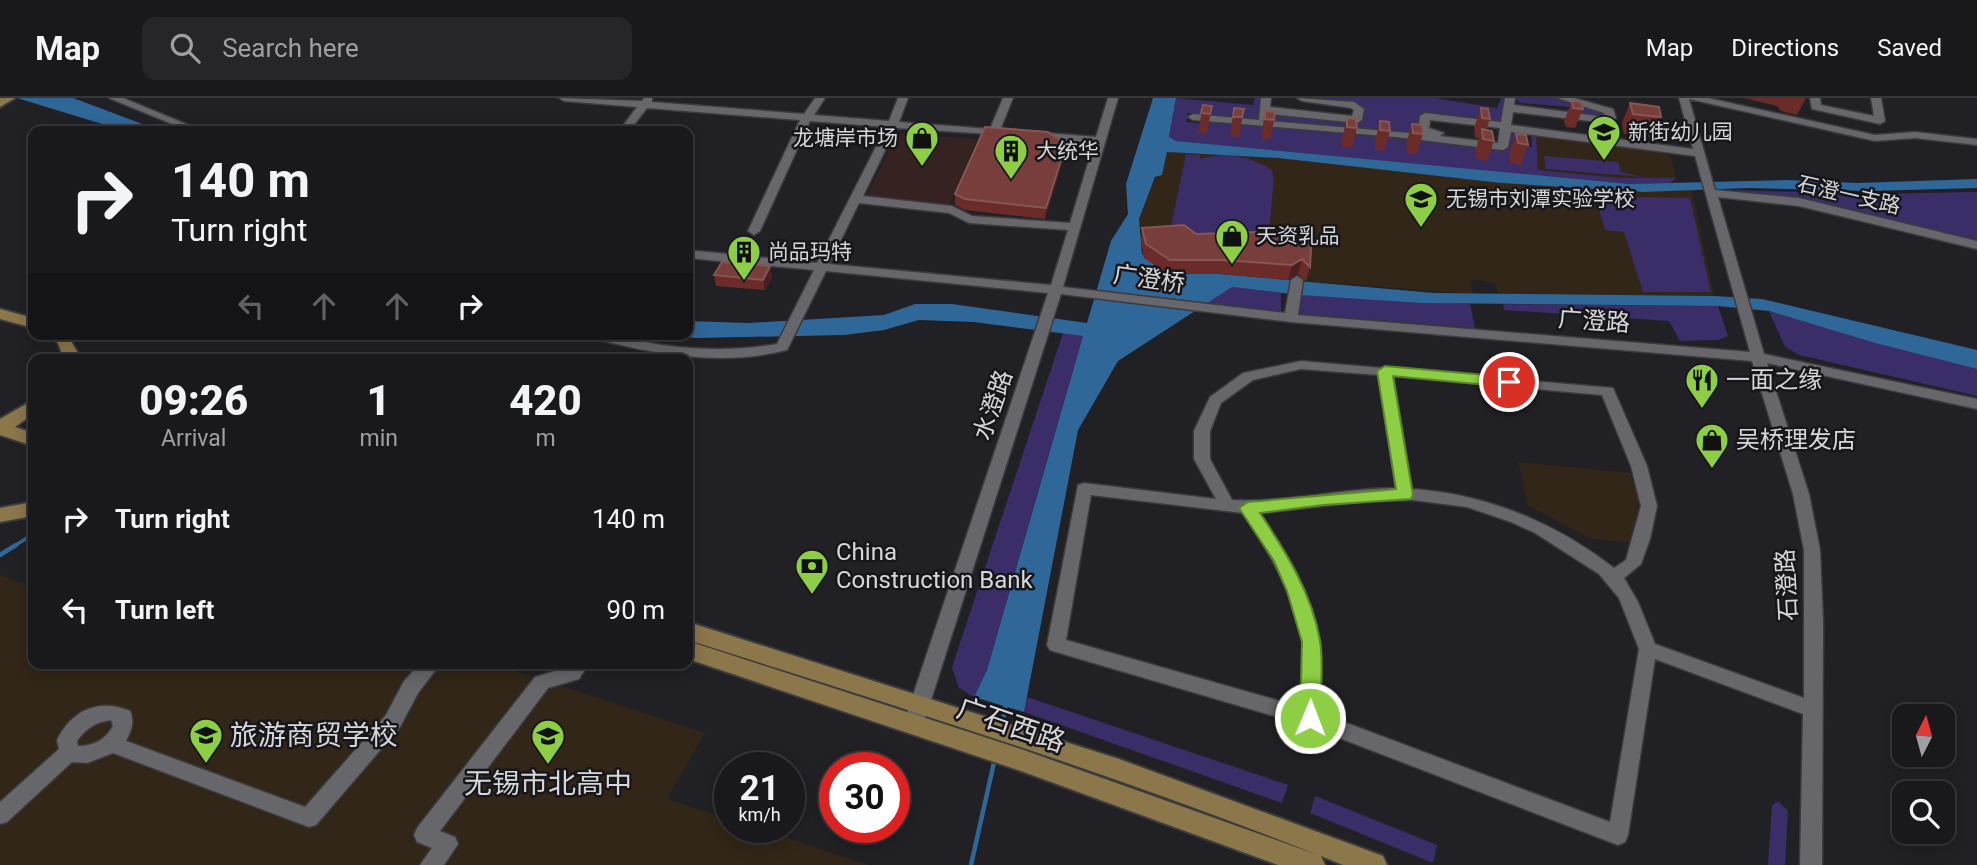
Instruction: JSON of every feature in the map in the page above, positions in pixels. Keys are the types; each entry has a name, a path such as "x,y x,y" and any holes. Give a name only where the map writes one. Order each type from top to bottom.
{"main road":[{"path":"0,103 9,98"},
{"path":"0,306 28,314"},
{"path":"0,314 28,322"},
{"path":"4,425 28,409"},
{"path":"4,425 28,426"},
{"path":"4,425 28,437"},
{"path":"0,515 28,510"},
{"path":"693,633 916,714"},
{"name":"广石西路","path":"693,651 916,714 1023,750 1312,865"},
{"path":"1023,750 1242,814 1374,865"}],"street":[{"path":"114,98 185,126"},
{"path":"564,98 647,101 806,118 1099,140"},
{"path":"754,231 806,118 820,98"},
{"path":"614,340 690,351 755,354 782,346 903,98"},
{"path":"995,132 1008,98"},
{"name":"水澄路","path":"916,714 1044,333 1113,98"},
{"path":"1264,124 1266,104 1357,120 1359,109 1354,105 1302,98"},
{"path":"1193,117 1504,141 1509,103 1607,120 1611,118 1609,111 1562,98"},
{"name":"石澄路","path":"1684,98 1742,303 1801,494 1812,550 1811,865"},
{"path":"1694,98 1875,138 1915,135 1977,142"},
{"path":"1815,99 1816,107 1880,121 1876,98"},
{"path":"628,126 647,101"},
{"path":"1438,136 1423,131 1425,117 1700,151"},
{"name":"石澄一支路","path":"1711,193 1799,202 1977,245"},
{"path":"856,199 931,206 951,210 969,219 1074,227"},
{"name":"广澄桥","path":"693,254 1057,290 1203,309"},
{"path":"1291,312 1297,280"},
{"name":"广澄路","path":"1203,309 1291,312 1760,357 1977,404"},
{"path":"1227,505 1202,459 1202,431 1215,400 1248,376 1301,365 1608,391 1639,466 1648,506 1642,540 1633,564 1614,577"},
{"path":"1385,371 1405,495"},
{"path":"1084,489 1248,508 1278,507 1323,499 1405,495 1471,502 1517,515 1569,543 1614,577 1633,608 1648,649 1618,835 1310,718 1056,645 1084,489"},
{"path":"1248,508 1282,559 1296,591 1311,642 1310,718"},
{"path":"1648,649 1812,709"},
{"path":"111,744 309,818 393,721 411,687 427,669"},
{"path":"431,865 448,844 424,835 542,682 572,674 576,669"},
{"path":"104,712 112,712 123,718 122,730 111,744 92,754 69,752 66,747 71,733 85,719 104,712"},
{"path":"0,815 69,752"}],"shaded area":[{"path":"1176,98 1253,105 1255,98 1262,98 1258,121 1188,113 1186,122 1208,124 1209,121 1507,149 1509,134 1521,132 1522,145 1532,147 1531,133 1536,134 1538,170 1621,178 1676,178 1670,183 1629,184 1176,141 1169,138"},
{"path":"1311,98 1435,98 1497,108 1501,98 1506,98 1501,122 1422,116 1432,135 1271,122 1270,113 1353,122 1355,104"},
{"path":"1515,98 1557,98 1602,110 1606,112 1606,117 1561,111 1570,107 1520,103"},
{"name":"龙塘岸市场","path":"898,133 977,139 949,206 865,198"},
{"name":"新街幼儿园","path":"1536,134 1606,143 1607,146 1654,149 1655,153 1670,155 1676,178 1621,178 1538,170"},
{"name":"无锡市刘潭实验学校","path":"1167,152 1278,158 1501,183 1644,192 1692,190 1714,296 1499,295 1495,283 1470,279 1473,294 1306,281 1309,245 1141,242 1139,219 1156,177 1162,174"},
{"path":"1186,154 1200,155 1200,159 1219,155 1238,156 1272,170 1274,179 1269,231 1260,237 1235,241 1193,235 1171,226"},
{"path":"1544,156 1618,162 1621,172 1642,177 1546,169"},
{"path":"1727,190 1868,194 1977,192 1977,240 1797,198"},
{"path":"1595,196 1690,198 1711,292 1643,292 1624,232 1605,230"},
{"path":"1232,287 1281,293 1281,313 1203,305"},
{"path":"1300,295 1470,304 1475,328 1300,314"},
{"path":"1503,304 1718,306 1728,336 1718,340 1680,341 1669,321 1504,310"},
{"path":"1769,311 1875,343 1977,369 1977,396 1799,355 1785,347"},
{"path":"1063,333 1083,336 987,670 974,697 959,688 952,667"},
{"path":"1518,462 1630,473 1638,497 1638,523 1631,543 1588,538 1528,505"},
{"name":"旅游商贸学校","path":"0,575 28,585 28,669 509,669 705,733 667,799 714,814 714,843 802,843 869,865 0,865"},
{"path":"1027,697 1288,785 1282,803 1024,712"},
{"path":"1315,796 1437,845 1433,863 1310,813"},
{"path":"1778,801 1788,811 1785,865 1768,865 1772,805"}],"water":[{"path":"17,98 73,98 148,126 109,126"},
{"path":"1153,98 1176,98 1169,137 1176,141 1629,184 1787,180 1857,183 1977,179 1977,188 1869,191 1748,188 1644,192 1501,183 1278,158 1167,152 1162,175 1155,177 1139,219 1142,254 1168,274 1220,274 1434,293 1714,296 1762,299 1977,350 1977,369 1875,343 1769,311 1718,306 1422,303 1300,295 1232,287 1118,361 1078,430 1024,712 974,697 987,670 1083,336 974,322 919,320 884,330 844,335 695,338 693,321 748,323 884,315 915,304 952,304 1087,323 1111,241 1128,214 1126,184"}],"building":[{"path":"1572,101 1581,102 1583,109 1573,108"},
{"path":"1630,103 1659,107 1661,117 1633,114"},
{"path":"1203,105 1212,106 1210,114 1201,113"},
{"path":"1234,108 1244,109 1242,117 1233,117"},
{"path":"1481,108 1488,109 1490,119 1482,118"},
{"path":"1265,111 1275,112 1274,120 1265,119"},
{"path":"1347,118 1356,119 1357,128 1347,127"},
{"path":"1380,121 1389,122 1390,131 1380,130"},
{"path":"1412,124 1422,125 1423,134 1413,133"},
{"name":"大统华","path":"985,127 1048,132 1066,144 1046,208 965,199 955,194"},
{"path":"1482,129 1492,131 1494,141 1483,139"},
{"path":"1516,134 1526,135 1528,145 1518,143"},
{"path":"1184,225 1196,234 1312,230 1310,267 1302,259 1292,265 1223,260 1170,260 1146,244 1142,228"},
{"path":"722,262 770,266 763,280 714,275"}],"waterway":[{"path":"13,547 28,537"},
{"path":"0,555 16,545"},
{"path":"1002,726 1006,703"},
{"path":"971,865 995,758"}],"place":[{"name":"新街幼儿园","path":"1604,162"},
{"name":"龙塘岸市场","path":"922,168"},
{"name":"大统华","path":"1011,181"},
{"name":"无锡市刘潭实验学校","path":"1421,229"},
{"name":"天资乳品","path":"1232,266"},
{"name":"尚品玛特","path":"744,282"},
{"name":"一面之缘","path":"1702,410"},
{"name":"吴桥理发店","path":"1712,470"},
{"name":"China Construction Bank","path":"812,596"},
{"name":"旅游商贸学校","path":"206,765"},
{"name":"无锡市北高中","path":"548,766"}],"route":[{"path":"1310,718 1311,642 1296,591 1282,559 1248,508 1278,507 1323,499 1405,495 1385,371 1509,382"}]}
